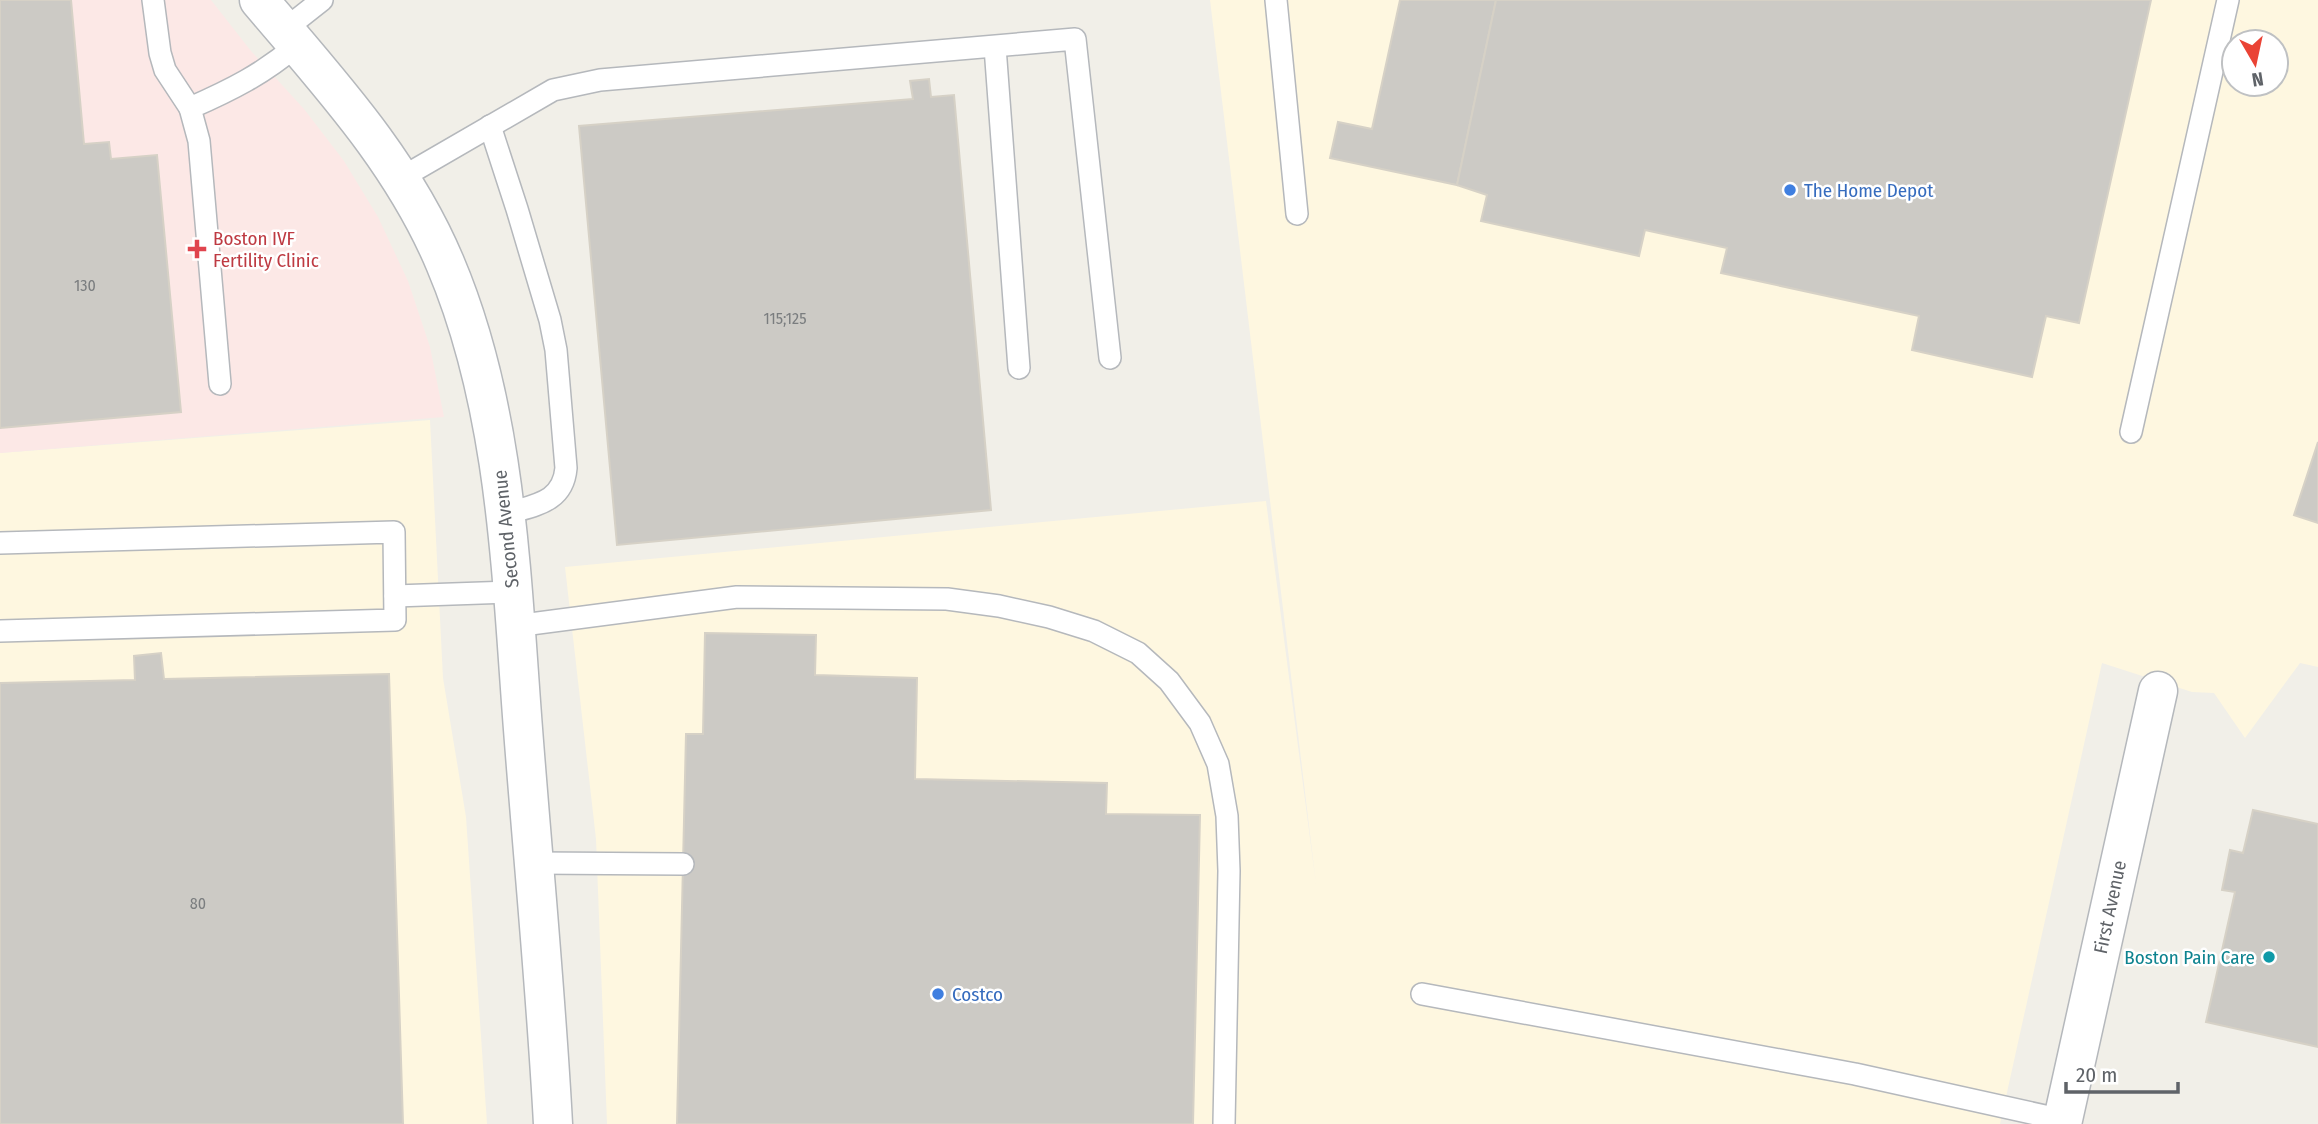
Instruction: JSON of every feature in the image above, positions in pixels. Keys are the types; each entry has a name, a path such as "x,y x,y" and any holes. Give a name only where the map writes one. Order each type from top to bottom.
{"street":[{"name":"Second Avenue","path":"259,0 369,130 401,178 441,253 463,314 489,415 506,514 553,1124"},
{"name":"First Avenue","path":"2063,1122 2158,691"}],"lane":[{"path":"153,0 165,70 190,108 199,141 220,384"},
{"path":"190,108 240,86 278,62 291,37 321,0"},
{"path":"1276,0 1297,214"},
{"path":"2131,432 2228,0"},
{"path":"401,178 552,90 582,82 1075,39 1110,358"},
{"path":"995,47 1019,368"},
{"path":"490,126 514,196 550,320 556,350 566,468 565,478 555,495 506,514"},
{"path":"0,543 394,532 395,596 395,620 0,631"},
{"path":"395,596 514,609 737,597 947,599 999,606 1049,617 1094,631 1138,653 1169,681 1200,723 1218,764 1227,816 1229,871 1224,1124"},
{"path":"534,863 683,863"},
{"path":"1422,994 1855,1074 2063,1122"}],"shaded area":[{"name":"Boston IVF Fertility Clinic","path":"0,0 211,0 251,51 304,109 344,161 378,217 408,281 430,347 444,417 0,453"},
{"path":"1210,0 2318,0 2318,667 2300,663 2245,738 2214,693 2192,692 2102,663 2000,1124 607,1124 596,839 565,567 1266,501 1316,884"},
{"path":"430,420 443,678 466,817 487,1124 0,1124 0,453"}],"building":[{"path":"0,0 71,0 84,144 109,142 111,159 157,155 181,412 0,428"},
{"path":"1400,0 1496,0 1457,185 1330,158 1338,122 1372,129"},
{"name":"The Home Depot","path":"1496,0 2151,0 2079,323 2046,316 2032,377 1912,350 1919,316 1721,273 1727,248 1645,230 1639,256 1481,221 1487,195 1457,185"},
{"path":"929,79 931,97 954,95 991,510 617,545 579,126 913,99 910,81"},
{"path":"2318,442 2318,523 2294,515"},
{"name":"Costco","path":"705,633 816,635 815,675 917,678 915,779 1107,783 1106,814 1200,815 1193,1124 677,1124 686,734 703,734"},
{"path":"161,653 164,679 389,674 403,1124 0,1124 0,683 135,680 134,656"},
{"name":"Boston Pain Care","path":"2253,810 2318,824 2318,1047 2206,1022 2235,892 2222,890 2230,850 2243,853"}],"place":[{"name":"The Home Depot","path":"1790,190"},
{"name":"Boston IVF Fertility Clinic","path":"197,249"},
{"name":"Boston Pain Care","path":"2269,957"},
{"name":"Costco","path":"938,994"}]}
